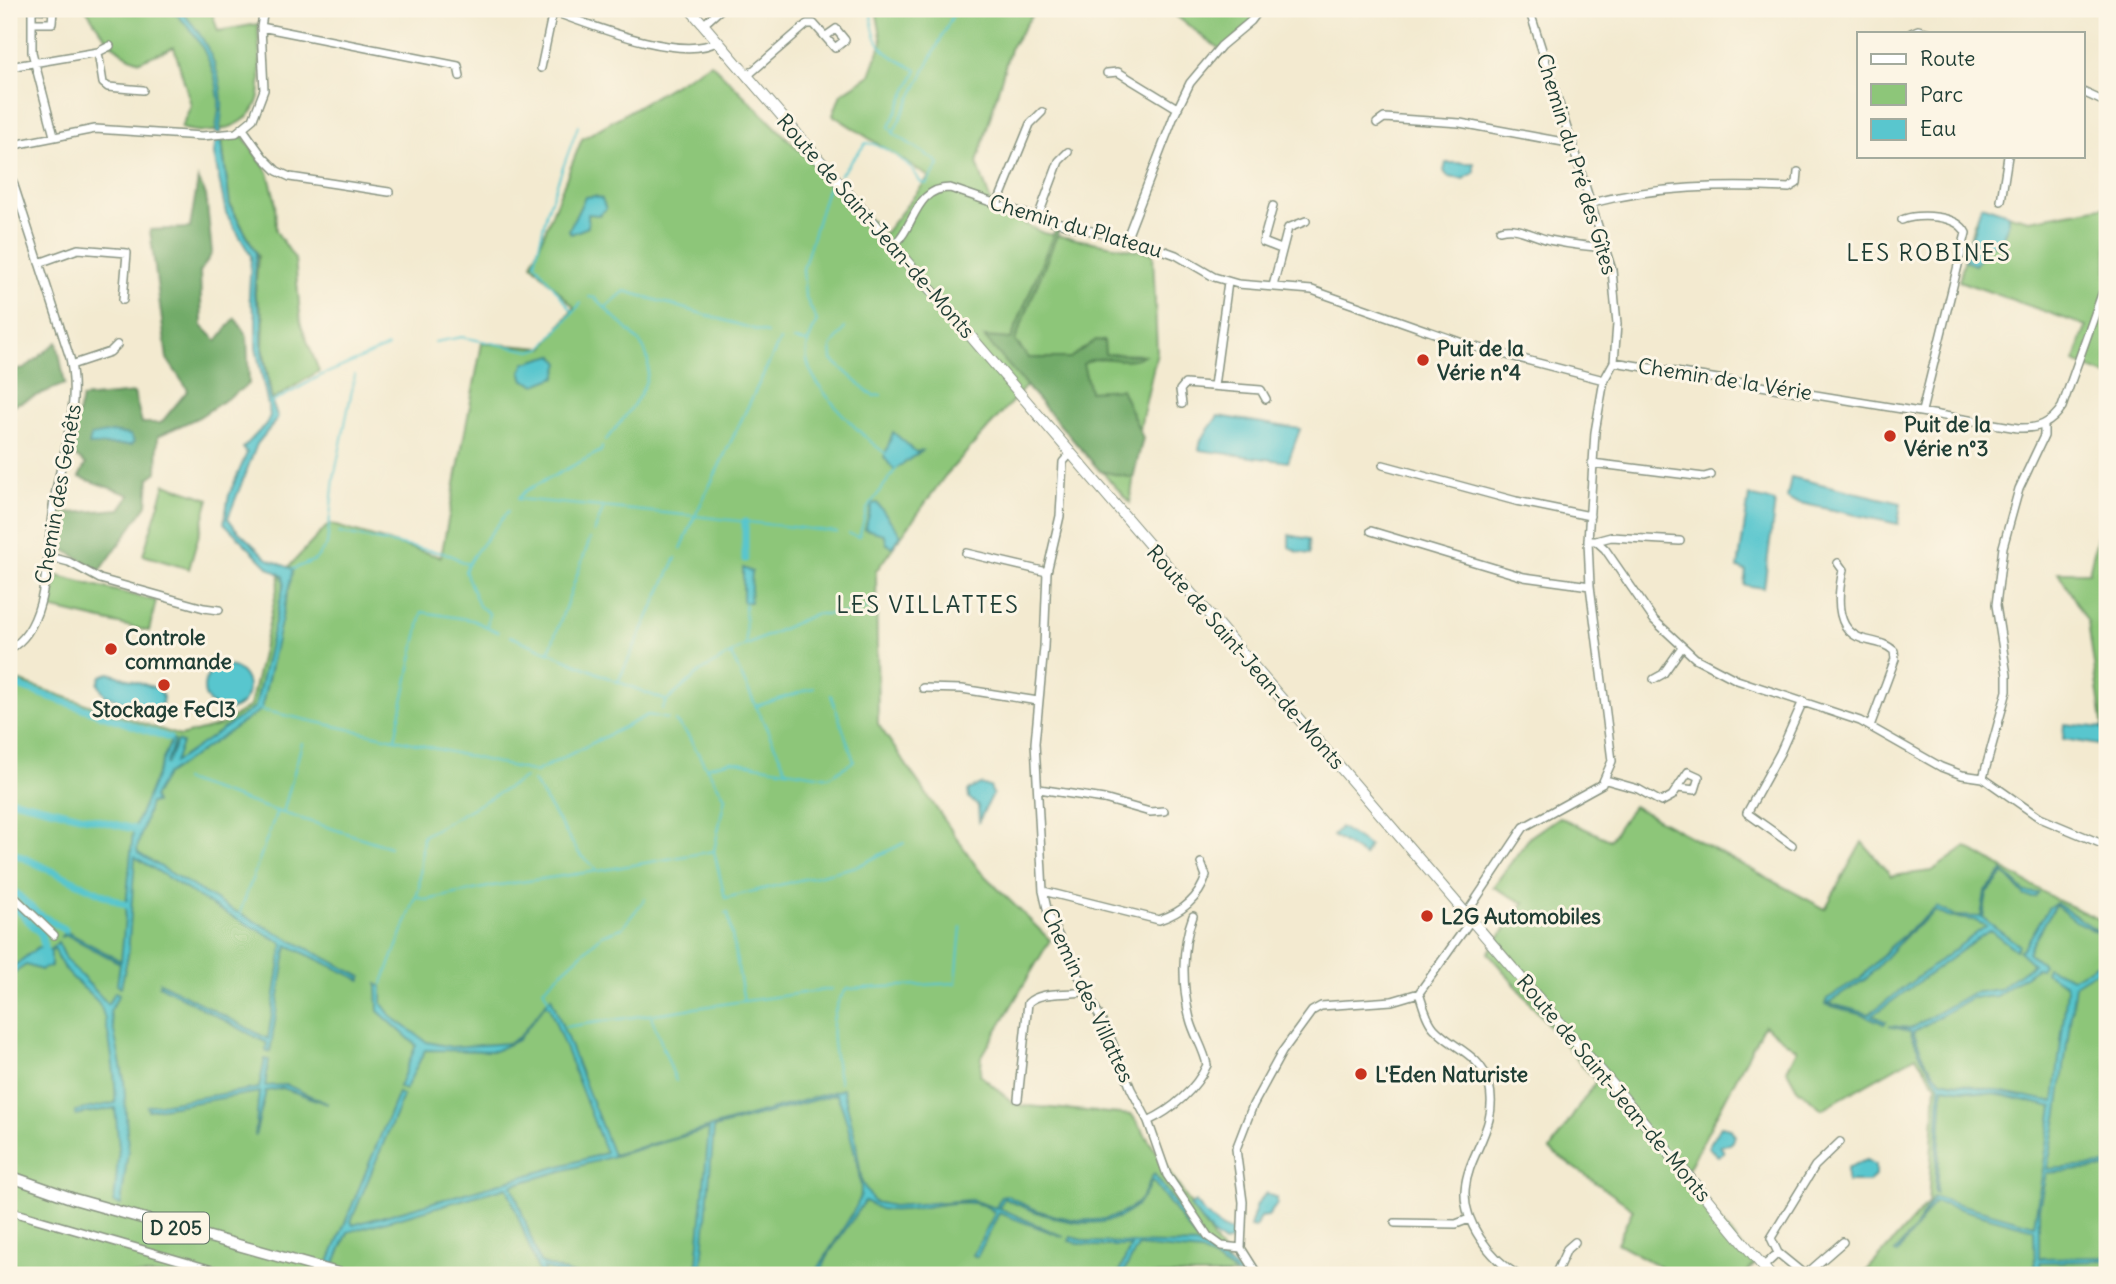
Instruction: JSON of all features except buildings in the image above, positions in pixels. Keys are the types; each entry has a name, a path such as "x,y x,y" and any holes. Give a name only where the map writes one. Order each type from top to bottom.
{"main road":[{"name":"Route de Saint-Jean-de-Monts","path":"690,9 1469,917 1767,1271"},
{"name":"D 205","path":"9,1176 74,1199 345,1275"}],"street":[{"path":"9,146 102,129 224,136 243,129 260,106 264,90 261,27 264,9"},
{"path":"703,24 721,9"},
{"path":"1126,240 1177,108 1205,63 1260,9"},
{"name":"Chemin du Pré des Gîtes","path":"1529,9 1606,247 1616,298 1615,362"},
{"path":"541,68 550,10 648,44 706,46 717,41"},
{"path":"32,23 32,52 54,136"},
{"path":"747,76 807,24 814,24 826,36"},
{"path":"261,27 458,66 460,76"},
{"path":"9,67 98,52 110,46"},
{"path":"98,52 103,83 107,87 143,90"},
{"path":"1107,73 1118,72 1177,108"},
{"path":"2084,92 2107,103"},
{"path":"997,205 1030,124 1042,112"},
{"path":"1377,123 1384,118 1460,123 1574,144"},
{"path":"243,129 277,172 290,177 389,192"},
{"path":"1038,217 1059,161 1068,152"},
{"path":"2001,201 2008,158"},
{"name":"Chemin des Genêts","path":"9,170 71,365 75,396 53,504 50,557 32,626 26,637 9,649"},
{"path":"1592,203 1632,192 1679,188 1789,188 1797,183 1798,173"},
{"name":"Chemin du Plateau","path":"893,246 903,236 923,197 938,188 950,188 997,205 1176,255 1228,282 1312,290 1468,345 1604,380"},
{"path":"1273,206 1263,242 1281,249"},
{"path":"1902,220 1922,216 1952,221 1961,225 1966,233 1922,411"},
{"path":"1273,286 1288,228 1306,220"},
{"path":"1500,230 1510,227 1559,242 1606,247"},
{"path":"39,263 78,249 127,253 123,300"},
{"path":"1983,778 2007,691 1996,605 2003,548 2019,489 2044,436 2044,425 2062,407 2107,281"},
{"path":"1214,386 1228,282"},
{"path":"71,365 110,352 117,345"},
{"name":"Chemin de la Vérie","path":"1606,779 1612,761 1612,747 1590,586 1590,516 1592,463 1604,380 1615,362 2018,428 2044,425"},
{"path":"1182,404 1180,390 1185,384 1261,390 1266,399"},
{"name":"Chemin des Villattes","path":"1071,453 1063,462 1059,516 1047,572 1045,647 1035,743 1043,891 1049,917 1148,1121 1167,1175 1208,1236 1222,1247 1241,1248"},
{"path":"1592,463 1704,477 1711,475"},
{"path":"1383,465 1516,501 1590,516"},
{"path":"1371,531 1524,577 1590,586"},
{"path":"1592,541 1611,537 1680,541"},
{"path":"1592,541 1605,549 1637,599 1695,658 1737,680 1870,726 1941,767 1969,777 1983,778 2040,818 2107,846"},
{"path":"966,553 1047,572"},
{"path":"50,557 69,562 100,579 219,610"},
{"path":"1838,563 1843,570 1838,600 1846,625 1858,638 1889,646 1894,651 1895,659 1870,726"},
{"path":"1654,679 1663,674 1682,647"},
{"path":"923,688 962,689 1038,701"},
{"path":"1792,845 1747,813 1780,754 1803,701"},
{"path":"1258,1275 1242,1254 1243,1202 1236,1149 1253,1105 1296,1030 1312,1012 1331,1003 1392,1002 1419,993 1524,827 1593,791 1606,779 1638,789 1661,802 1672,796 1678,788"},
{"path":"1038,789 1104,799 1150,812 1164,811"},
{"path":"1043,891 1158,919 1176,914 1202,888 1206,876 1201,863"},
{"path":"9,892 54,935"},
{"path":"1148,1121 1167,1112 1202,1076 1207,1065 1190,1020 1184,970 1188,928 1193,916"},
{"path":"1018,1099 1028,1003 1038,996 1072,995 1087,991"},
{"path":"1419,993 1432,1026 1478,1063 1490,1087 1490,1109 1464,1184 1469,1219 1486,1247 1518,1275"},
{"path":"1840,1142 1815,1166 1773,1233 1771,1242 1778,1253 1805,1275 1843,1242"},
{"path":"9,1211 97,1239 230,1275"},
{"path":"1395,1223 1456,1224 1469,1219"},
{"path":"1555,1275 1567,1249 1575,1242"},
{"path":"1767,1271 1778,1253"}],"green space":[{"path":"86,9 211,9 218,31 258,24 261,79 255,107 239,123 228,128 192,131 181,128 191,105 174,47 140,61 115,47"},
{"path":"876,9 1036,9 1010,49 977,163 993,208 1043,233 1153,253 1157,352 1141,423 1130,503 1026,386 945,476 876,571 878,724 979,870 1050,940 982,1056 980,1075 1016,1105 1132,1115 1237,1275 9,1275 9,678 180,736 221,725 250,706 280,576 329,524 441,557 482,343 544,348 574,307 532,264 582,139 711,63 884,234 929,177 833,115 841,94 870,75 882,42"},
{"path":"1167,9 1266,9 1222,51"},
{"path":"243,136 268,172 275,199 276,231 295,259 301,325 319,371 272,400 263,347 264,318 255,295 258,256 230,204 222,141"},
{"path":"198,179 206,195 212,253 200,272 202,326 217,341 235,318 247,336 249,384 199,417 158,436 157,472 149,478 147,505 100,571 58,546 58,514 120,509 130,495 79,477 86,464 69,451 82,398 134,393 142,423 161,423 188,390 167,359 150,230 190,228"},
{"path":"2107,206 2107,376 2074,362 2086,326 1959,281 1974,223 1982,208 2029,220"},
{"path":"1055,230 1059,230 1015,341 1029,358 1070,358 1096,340 1104,341 1105,354 1144,355 1129,360 1090,360 1083,364 1090,391 1121,389 1143,438 1133,478 1100,471 984,337 1011,339"},
{"path":"57,342 65,384 9,407 9,370 24,369"},
{"path":"165,484 209,499 189,569 143,555"},
{"path":"2107,497 2107,758 2088,622 2058,572 2089,572"},
{"path":"58,576 156,601 149,631 50,608"},
{"path":"1633,806 1825,909 1862,842 1891,876 1932,871 1966,847 2057,900 2107,923 2107,1275 1863,1275 1928,1203 1936,1085 1916,1056 1822,1109 1797,1088 1787,1070 1797,1050 1764,1025 1684,1177 1755,1264 1745,1275 1675,1275 1617,1243 1633,1209 1550,1150 1596,1081 1488,953 1524,903 1493,887 1530,837 1559,817 1610,840"}],"water":[{"path":"170,9 178,9 187,18 209,50 221,88 220,133 216,133 219,104 214,74 197,38"},
{"path":"216,139 221,139 230,206 256,253 254,295 262,317 262,351 271,400 278,418 257,444 228,518 268,559 293,569 261,710 166,775 153,797 155,803 150,803 137,848 138,853 227,907 362,977 361,980 287,945 270,1052 266,1051 267,1043 159,985 160,982 268,1039 283,943 216,908 135,857 128,955 121,987 117,985 120,963 67,935 60,937 67,932 121,961 133,831 172,738 174,741 166,765 177,741 182,743 175,762 255,707 284,584 283,576 269,568 224,523 229,495 247,453 243,448 267,423 270,415 256,348 256,317 249,297 251,256 226,213 214,154"},
{"path":"1446,163 1474,163 1474,173 1463,179 1448,177 1444,171"},
{"path":"595,196 602,199 606,209 599,215 588,214 588,227 571,234 569,230 585,197"},
{"path":"1981,205 2008,214 2008,224 2001,242 1988,246 1975,265 1965,261"},
{"path":"553,355 560,363 556,377 536,385 524,380 521,371 525,363"},
{"path":"1218,416 1300,429 1288,462 1199,450 1201,440"},
{"path":"112,432 130,435 134,441 131,445 89,445 91,436"},
{"path":"893,432 916,452 923,450 894,470 884,457"},
{"path":"1791,477 1901,503 1898,524 1791,501 1787,498"},
{"path":"1749,496 1775,502 1764,588 1744,585 1746,571 1738,568"},
{"path":"877,503 901,535 893,547 887,544 884,534 865,529 872,504"},
{"path":"1289,535 1309,539 1310,554 1289,547"},
{"path":"743,568 752,572 750,602 743,602"},
{"path":"226,666 235,667 242,672 247,679 247,697 242,704 235,709 226,710 217,709 210,704 205,697 204,688 205,679 210,672 217,667"},
{"path":"109,673 159,689 163,697 162,704 150,710 106,696 98,684 101,676"},
{"path":"2064,724 2103,728 2105,746 2063,739"},
{"path":"980,784 990,787 993,794 979,821 978,806 969,798 968,791"},
{"path":"1340,827 1369,846 1364,856 1333,836"},
{"path":"2003,871 2025,892 2038,893 2035,897 2025,896 2004,873 1987,893 1983,918 2019,945 2016,950 1990,930 1873,1015 1886,1022 1884,1024 1867,1016 1825,1004 1827,999 1860,979 1893,944 1937,907 1955,916 1981,917 1985,892","holes":["1936,911 1948,917 1974,920 1986,926 1869,1014 1828,1003 1866,979 1905,936"]},
{"path":"2056,903 2107,937 2077,922 2055,905 2028,952 2043,965 2040,969 2036,968 1996,996 1971,998 1913,1032 1927,1064 1941,1080 2054,1102 2067,989 2065,984 2045,972 2047,967 2072,978 2107,958 2107,964 2075,984 2058,1113 2047,1169 2107,1165 2107,1168 2046,1173 2039,1208 2039,1258 2107,1257 2107,1261 2040,1262 2041,1275 2035,1275 2034,1229 1934,1202 1914,1231 1933,1197 2034,1225 2053,1107 2005,1096 1943,1087 1937,1193 1940,1086 1922,1058 1910,1031 1889,1026 1911,1028 1972,993 1999,989 2033,964 2019,951 2024,948 2048,908"},
{"path":"58,942 67,961 108,1004 115,992 119,994 110,1012 124,1080 128,1150 121,1205 114,1203 119,1148 115,1108 75,1115 75,1111 115,1103 111,1051 102,1009 62,966 55,949 51,950 51,966 41,970 26,965 9,976 9,970 38,947 50,950"},
{"path":"377,984 382,987 382,1004 392,1017 427,1042 451,1047 509,1043 520,1036 551,997 613,1155 843,1089 855,1137 862,1183 874,1202 893,1206 971,1200 996,1208 1001,1196 1006,1195 1037,1210 1072,1219 1090,1220 1123,1212 1143,1197 1140,1201 1125,1214 1107,1221 1086,1223 1043,1214 1004,1198 999,1208 1064,1237 999,1213 977,1257 973,1255 995,1213 985,1206 956,1203 893,1210 880,1209 865,1201 830,1252 819,1275 816,1273 857,1206 861,1190 853,1146 836,1094 714,1128 701,1275 696,1275 709,1129 512,1185 540,1263 575,1275 563,1275 543,1268 544,1275 540,1275 507,1187 348,1232 334,1265 329,1262 398,1093 403,1096 351,1221 353,1225 606,1153 549,1006 545,1005 518,1040 495,1051 425,1050 405,1090 399,1087 416,1045 378,1011"},
{"path":"265,1059 269,1060 265,1086 287,1085 328,1104 283,1088 266,1091 255,1136 259,1092 148,1110 147,1106 259,1088"},
{"path":"1721,1126 1730,1128 1735,1136 1730,1144 1720,1145 1724,1152 1718,1156 1708,1147"},
{"path":"1866,1160 1876,1165 1876,1175 1868,1182 1847,1182 1847,1168"},
{"path":"1154,1174 1199,1238 1197,1240 1152,1180 1144,1195"},
{"path":"1266,1193 1276,1198 1277,1204 1268,1216 1260,1217 1255,1228 1250,1227 1257,1204"},
{"path":"1195,1202 1219,1226 1238,1231 1233,1241 1224,1243 1211,1233 1190,1206"},
{"path":"1912,1233 1898,1253 1895,1252"},
{"path":"1071,1237 1090,1242 1200,1245 1244,1275 1238,1275 1202,1252 1138,1246 1122,1275 1118,1275 1131,1246 1094,1246 1069,1241"}],"waterway":[{"path":"871,9 874,33 882,48 917,70 889,127 893,132"},
{"path":"840,175 866,143 881,147 897,157 911,169 920,182 926,184 939,165 893,133 956,9"},
{"path":"573,312 535,263 547,211 578,126"},
{"path":"794,340 808,342 817,321 805,296 803,269 827,189 834,182"},
{"path":"589,297 595,298 605,308 625,291 767,333"},
{"path":"435,342 462,337 531,351 542,348 581,303"},
{"path":"606,309 636,338 648,361 648,373 638,398 606,440"},
{"path":"845,328 831,347 832,360 873,396 881,395"},
{"path":"780,340 695,516 837,532"},
{"path":"808,343 807,360 818,384 852,424 886,454"},
{"path":"271,403 320,376 388,347"},
{"path":"293,569 315,560 327,545 334,478 355,375"},
{"path":"602,447 601,451 525,491 518,499 695,516 681,549"},
{"path":"849,534 859,537 867,509 896,469"},
{"path":"594,532 604,507"},
{"path":"487,626 489,613 479,606 465,571 508,511"},
{"path":"745,522 745,559"},
{"path":"339,533 448,554 467,564"},
{"path":"590,539 549,652 618,682 676,558"},
{"path":"667,701 700,672 746,645 745,602"},
{"path":"747,645 815,614 848,614 872,606"},
{"path":"498,632 472,620 422,612 395,739 535,772 648,715 668,719"},
{"path":"510,636 548,652"},
{"path":"731,654 786,769"},
{"path":"619,682 667,701 662,709"},
{"path":"9,683 169,738"},
{"path":"756,706 814,688"},
{"path":"675,721 687,734 706,767 731,761 829,777 854,761 831,695"},
{"path":"262,708 261,710 394,739"},
{"path":"302,743 283,813 390,847"},
{"path":"533,781 578,852 598,871 714,851 725,797 706,767"},
{"path":"382,985 419,889 423,836 525,778"},
{"path":"184,780 282,813"},
{"path":"9,799 134,829"},
{"path":"239,915 277,811"},
{"path":"714,851 725,898 858,866 904,843"},
{"path":"9,851 126,905"},
{"path":"416,897 427,900 493,886 597,871"},
{"path":"16,893 36,912 65,930"},
{"path":"548,999 543,989 602,935 622,928 645,899"},
{"path":"16,908 41,934 45,949"},
{"path":"564,1027 744,1001 728,913 725,913"},
{"path":"840,1083 833,1022 835,1010 847,989 956,983 961,927"},
{"path":"745,1001 832,989"},
{"path":"651,1016 676,1081"}],"place":[{"name":"Puit de la Vérie n°4","path":"1423,360"},
{"name":"Puit de la Vérie n°3","path":"1890,436"},
{"name":"Controle commande","path":"111,649"},
{"name":"Stockage FeCl3","path":"164,685"},
{"name":"L2G Automobiles","path":"1427,916"},
{"name":"L'Eden Naturiste","path":"1361,1074"}],"district":[{"name":"LES ROBINES","path":"1929,252"},
{"name":"LES VILLATTES","path":"928,604"}]}
